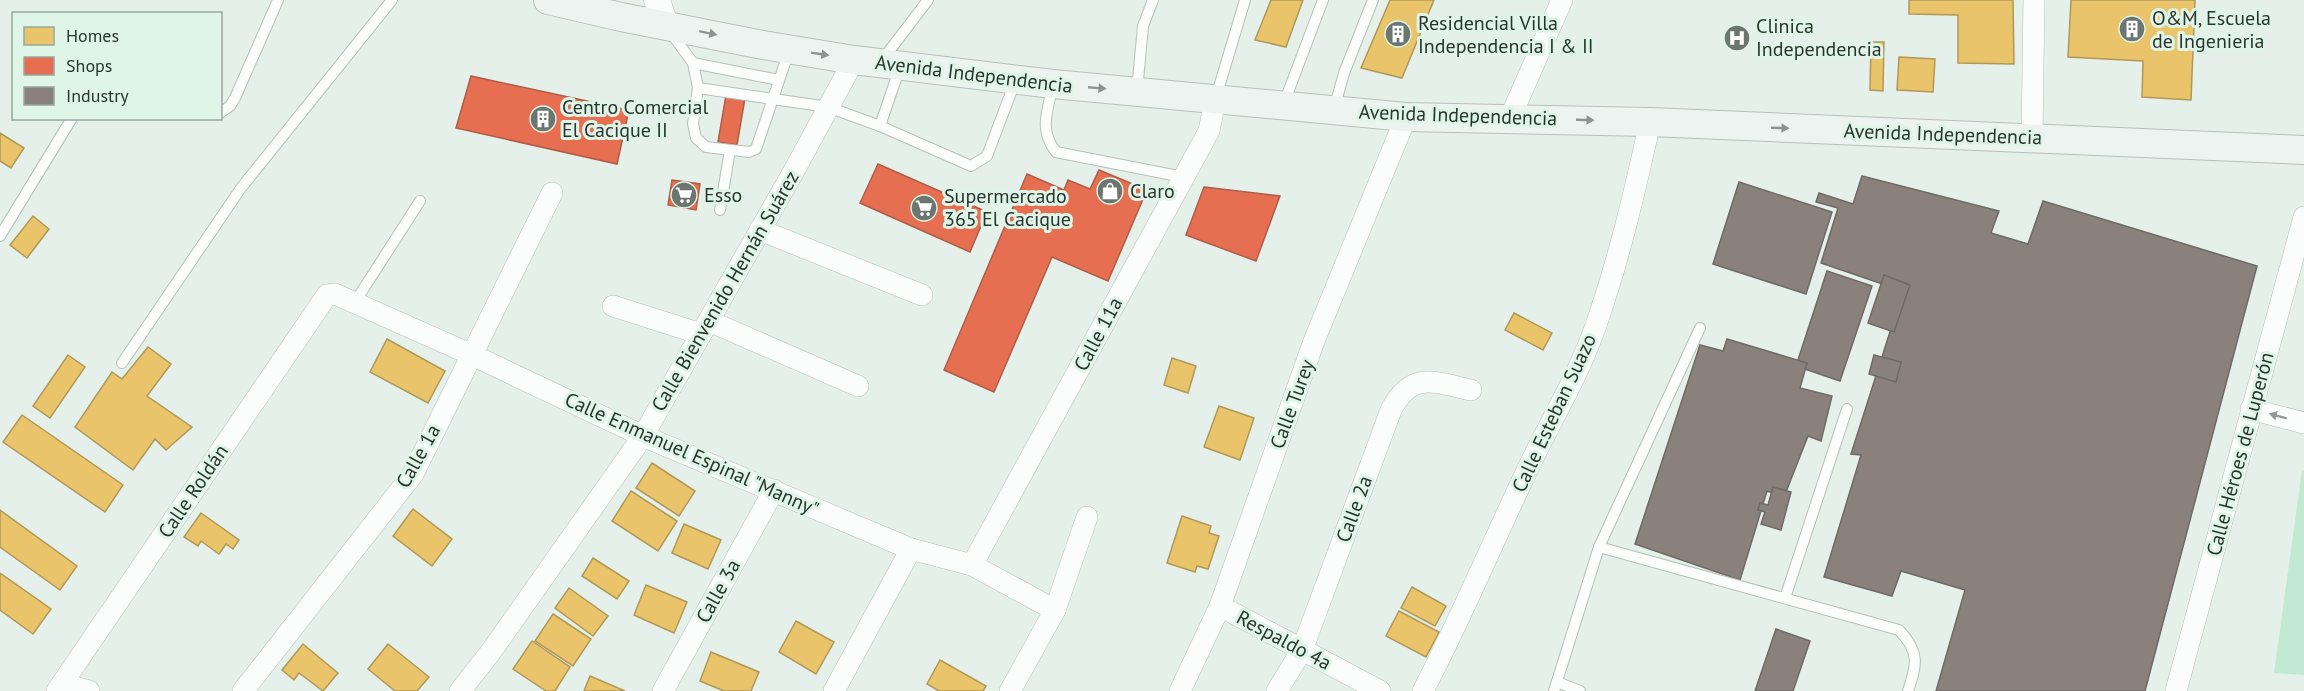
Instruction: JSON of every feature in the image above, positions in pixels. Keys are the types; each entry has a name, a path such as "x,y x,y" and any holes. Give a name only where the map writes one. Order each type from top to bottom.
{"main road":[{"name":"Avenida Independencia","path":"548,0 661,13 790,49 878,63 1053,84 1406,117 1650,122 2304,150"}],"street":[{"path":"1510,118 1562,0"},
{"path":"2032,138 2034,0"},
{"name":"Calle Bienvenido Hernán Suárez","path":"460,691 490,653 643,436 828,107 878,63"},
{"name":"Calle 11a","path":"972,565 1209,131 1215,100"},
{"name":"Calle Turey","path":"1180,691 1220,606 1314,341 1406,117"},
{"name":"Calle Esteban Suazo","path":"1423,691 1457,625 1523,479 1573,383 1596,326 1619,251 1650,122"},
{"name":"Calle 1a","path":"243,691 413,474 470,354 552,193"},
{"name":"Calle Héroes de Luperón","path":"2176,691 2304,217"},
{"path":"760,230 922,295"},
{"name":"Calle Enmanuel Espinal \"Manny\"","path":"331,294 355,302 470,354 643,436 911,549 972,565 1055,610"},
{"name":"Calle Roldán","path":"59,688 327,295 331,294"},
{"path":"613,306 705,328 858,386"},
{"name":"Calle 2a","path":"1276,691 1302,650 1397,398 1406,388 1426,381 1471,390"},
{"path":"2251,409 2304,423"},
{"name":"Calle 3a","path":"663,691 774,490"},
{"path":"1010,691 1055,610 1087,517"},
{"path":"834,691 911,549"},
{"name":"Respaldo 4a","path":"1220,606 1380,691"},
{"path":"59,688 89,691"}],"lane":[{"path":"222,111 230,106 235,98 278,0"},
{"path":"122,363 241,188 392,0"},
{"path":"880,126 878,63 928,0"},
{"path":"1137,92 1143,26 1153,0"},
{"path":"1215,100 1245,0"},
{"path":"1283,106 1323,0"},
{"path":"1334,109 1344,73 1373,0"},
{"path":"661,13 693,63 699,88 693,124 696,138 706,147 749,152 756,149 790,49"},
{"path":"693,63 779,80"},
{"path":"699,88 828,107 880,126 971,166 987,156 1016,78"},
{"path":"1053,84 1044,129 1048,142 1056,152 1183,177"},
{"path":"0,236 71,120"},
{"path":"720,210 730,150"},
{"path":"355,302 420,201"},
{"path":"1580,691 1556,687 1599,547 1700,328"},
{"path":"1785,598 1847,409"},
{"path":"1599,547 1899,630 1910,642 1916,659 1908,691"}],"green space":[{"path":"2302,470 2304,471 2304,675 2274,673"}],"building: Homes":[{"path":"1271,0 1303,0 1286,47 1255,40"},
{"name":"Residencial Villa Independencia I & II","path":"1390,0 1434,0 1402,78 1361,68"},
{"path":"1909,0 2013,0 2014,64 1958,63 1958,15 1909,14"},
{"name":"O&M, Escuela de Ingenieria","path":"2071,0 2195,0 2191,100 2142,97 2143,61 2068,57"},
{"path":"1871,42 1884,42 1883,91 1870,90"},
{"path":"1899,57 1935,59 1933,92 1897,90"},
{"path":"0,133 24,148 11,168 0,161"},
{"path":"33,216 49,229 27,258 10,245"},
{"path":"1514,313 1552,333 1543,350 1505,330"},
{"path":"387,339 445,371 428,403 370,372"},
{"path":"148,347 171,364 147,396 192,427 166,450 155,439 133,470 75,427 112,372 122,379"},
{"path":"68,355 85,367 50,418 33,406"},
{"path":"1172,358 1196,366 1188,393 1164,385"},
{"path":"1219,406 1254,418 1240,460 1204,447"},
{"path":"22,415 123,485 105,512 3,442"},
{"path":"652,463 695,491 679,516 636,488"},
{"path":"631,491 677,521 658,551 612,521"},
{"path":"413,509 452,539 432,566 393,536"},
{"path":"0,510 77,566 60,590 0,547"},
{"path":"201,513 239,540 233,549 226,544 219,554 201,541 198,546 184,537"},
{"path":"1182,516 1211,526 1209,533 1219,536 1208,569 1197,566 1195,572 1167,563"},
{"path":"684,524 721,540 708,569 672,553"},
{"path":"593,558 629,581 617,599 582,576"},
{"path":"0,573 51,609 33,634 0,610"},
{"path":"646,585 687,602 674,633 634,615"},
{"path":"1412,587 1446,606 1435,626 1401,608"},
{"path":"569,588 608,616 593,636 555,608"},
{"path":"1399,611 1439,632 1426,657 1386,636"},
{"path":"553,614 591,639 573,666 535,641"},
{"path":"796,621 834,642 816,674 779,652"},
{"path":"532,641 570,667 555,691 546,691 513,669"},
{"path":"303,644 338,673 323,691 299,673 294,680 282,670"},
{"path":"388,644 429,677 417,691 395,691 368,669"},
{"path":"711,652 759,672 751,691 724,691 700,681"},
{"path":"940,660 986,686 983,691 939,691 927,684"},
{"path":"590,676 625,691 584,691"}],"building: Shops":[{"name":"Centro Comercial El Cacique II","path":"471,76 629,110 617,164 456,128"},
{"name":"Esso","path":"726,95 745,98 737,145 718,142"},
{"name":"Supermercado 365 El Cacique","path":"878,164 987,212 970,252 860,203"},
{"path":"1099,170 1147,190 1108,281 1052,257 994,392 944,370 1027,174 1064,190 1068,180 1090,189"},
{"name":"Esso","path":"672,180 700,184 696,210 668,205"},
{"path":"1204,187 1280,196 1256,261 1186,235"}],"building: Industry":[{"path":"1862,176 1999,211 1991,233 2028,244 2043,201 2257,266 2145,691 1936,691 1965,590 1901,571 1892,596 1824,577 1861,455 1851,454 1903,291 1821,263 1838,208 1816,202 1819,193 1853,204"},
{"path":"1739,182 1832,212 1806,294 1713,264"},
{"path":"1827,271 1872,286 1840,381 1796,366"},
{"path":"1884,275 1910,285 1894,332 1868,323"},
{"path":"1727,339 1807,363 1800,388 1832,396 1821,441 1808,436 1784,497 1767,491 1740,580 1635,544 1700,345 1723,351"},
{"path":"1874,355 1901,362 1896,382 1869,374"},
{"path":"1773,487 1791,492 1781,530 1761,524 1765,512 1758,510 1760,503 1768,505"},
{"path":"1776,629 1810,641 1793,691 1755,691"}],"place":[{"name":"O&M, Escuela de Ingenieria","path":"2132,29"},
{"name":"Residencial Villa Independencia I & II","path":"1398,34"},
{"name":"Clinica Independencia","path":"1737,38"},
{"name":"Centro Comercial El Cacique II","path":"543,119"},
{"name":"Claro","path":"1110,191"},
{"name":"Esso","path":"684,195"},
{"name":"Supermercado 365 El Cacique","path":"924,208"}]}
